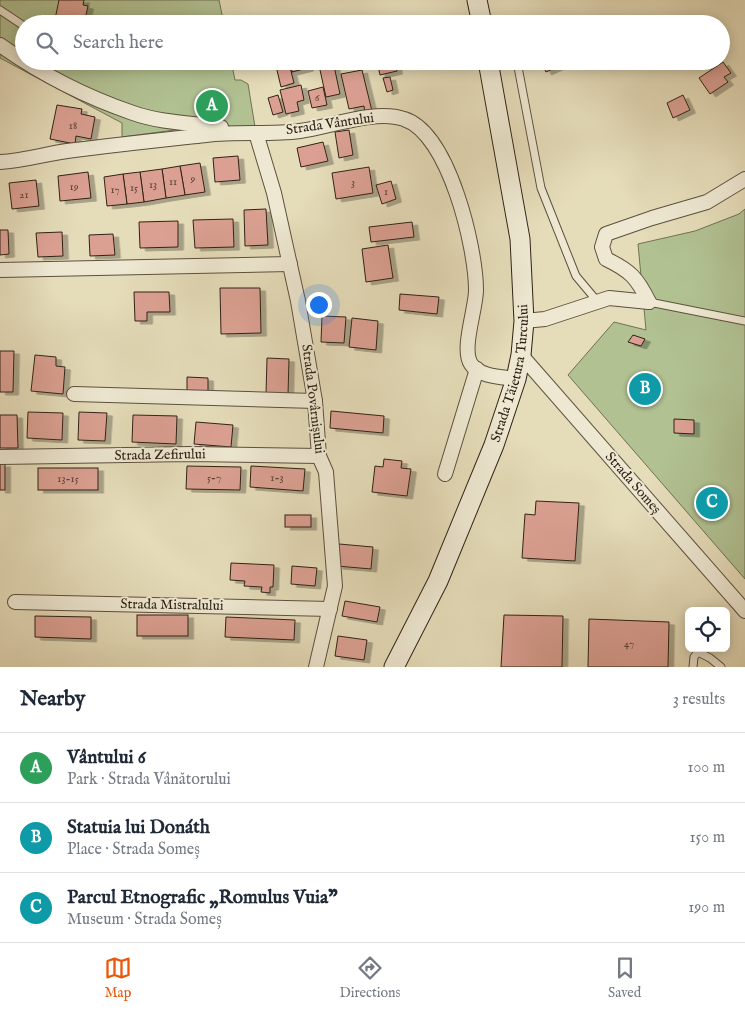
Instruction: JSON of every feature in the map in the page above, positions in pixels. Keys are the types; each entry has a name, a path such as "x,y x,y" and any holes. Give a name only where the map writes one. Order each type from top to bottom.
{"main road":[{"path":"477,0 480,15"},
{"name":"Strada Tăietura Turcului","path":"394,667 438,581 494,445 522,355 524,321 520,239 490,70"}],"street":[{"path":"0,45 15,56"},
{"path":"37,70 67,86 134,114 232,128 240,132"},
{"name":"Strada Vântului","path":"0,162 67,151 240,132 299,131 374,117 404,119 423,133 442,157 450,173 473,257 476,289 468,341 468,359 477,369"},
{"name":"Strada Povârnișului","path":"256,133 266,163 308,351 315,401 319,456 326,472 335,586 316,667"},
{"path":"649,302 639,282 627,269 606,259 602,247 606,234 707,202 745,179"},
{"path":"0,270 290,264"},
{"path":"524,321 545,319 597,301 620,298 649,302"},
{"name":"Strada Someș","path":"522,355 745,611"},
{"path":"445,474 477,369 481,372 516,379"},
{"path":"74,394 315,401"},
{"name":"Strada Zefirului","path":"0,457 190,454 319,456"},
{"name":"Strada Mistralului","path":"15,602 330,608"}],"lane":[{"path":"0,10 15,20"},
{"path":"519,70 541,188 576,276 597,301"},
{"path":"649,302 745,321"},
{"path":"693,667 694,657 698,652 710,658 721,667"}],"green space":[{"path":"0,0 219,0 222,15 15,15 15,66 0,58"},
{"path":"23,70 233,70 235,80 241,80 248,84 255,127 232,127 220,124 122,137 122,123"},
{"path":"745,209 745,579 568,375 614,322 646,330 638,244 695,231 739,214"}],"building":[{"path":"59,0 84,0 83,5 88,6 86,15 56,15"},
{"path":"277,70 291,70 294,83 281,87"},
{"path":"320,70 335,70 340,94 326,97"},
{"path":"362,70 372,111 365,113 364,106 349,109 341,74"},
{"path":"379,70 397,70 397,71 380,75"},
{"path":"711,70 729,70 731,73 724,77 728,82 710,94 699,78"},
{"path":"390,77 393,90 387,92 383,78"},
{"path":"301,85 304,100 297,102 299,111 286,114 280,90"},
{"path":"323,87 327,105 312,108 308,91"},
{"path":"278,95 283,112 273,115 268,98"},
{"path":"683,95 690,110 673,118 667,103"},
{"path":"57,105 82,109 81,114 95,117 91,139 76,136 75,144 50,139"},
{"path":"349,130 353,155 339,158 335,132"},
{"path":"323,142 328,161 301,167 297,148"},
{"path":"238,156 240,180 215,182 213,158"},
{"path":"200,163 205,192 185,195 180,166"},
{"path":"180,166 185,195 166,198 162,169"},
{"path":"369,167 373,193 336,199 332,173"},
{"path":"162,169 166,198 144,202 140,172"},
{"path":"88,172 91,198 60,201 58,176"},
{"path":"140,172 144,202 127,204 123,174"},
{"path":"123,174 127,204 107,206 104,177"},
{"path":"36,180 39,206 12,209 9,183"},
{"path":"391,181 396,199 382,204 376,185"},
{"path":"266,209 268,245 245,246 244,210"},
{"path":"233,219 234,247 195,248 193,220"},
{"path":"178,221 178,247 140,248 139,222"},
{"path":"412,222 414,237 371,242 369,227"},
{"path":"0,230 8,230 9,254 0,255"},
{"path":"62,232 63,256 38,257 36,233"},
{"path":"113,234 115,255 90,256 89,235"},
{"path":"388,245 393,278 366,282 362,249"},
{"path":"220,288 260,288 261,333 221,334"},
{"path":"134,292 169,292 170,312 147,312 147,321 135,321"},
{"path":"400,294 439,297 437,314 399,310"},
{"path":"322,316 346,317 344,343 321,342"},
{"path":"352,318 378,321 376,350 349,347"},
{"path":"633,335 645,339 641,346 628,342"},
{"path":"0,351 14,351 13,392 0,392"},
{"path":"35,355 56,357 56,366 65,367 63,394 31,391"},
{"path":"267,358 289,359 288,395 266,394"},
{"path":"187,377 208,378 208,394 187,394"},
{"path":"331,411 384,416 383,433 330,428"},
{"path":"28,412 63,413 62,440 27,438"},
{"path":"79,412 107,413 105,441 78,440"},
{"path":"0,415 17,415 18,448 0,448"},
{"path":"133,415 177,416 176,444 132,442"},
{"path":"674,419 694,420 694,434 674,433"},
{"path":"196,422 233,425 231,447 194,444"},
{"path":"384,459 402,461 401,468 411,469 407,496 372,492 375,466 383,467"},
{"path":"0,464 5,464 5,490 0,490"},
{"path":"187,466 241,467 240,490 186,489"},
{"path":"251,466 305,469 303,491 250,487"},
{"path":"38,468 98,468 98,490 38,490"},
{"path":"536,501 579,503 575,561 522,558 525,514 535,515"},
{"path":"285,515 311,515 311,527 285,527"},
{"path":"339,544 373,547 371,569 337,566"},
{"path":"231,563 274,565 273,587 270,587 270,593 261,592 262,587 244,586 245,581 230,580"},
{"path":"292,566 317,568 315,586 291,584"},
{"path":"345,601 380,607 377,622 342,616"},
{"path":"137,615 188,615 188,636 137,636"},
{"path":"504,615 563,616 562,667 501,667"},
{"path":"35,616 91,617 91,639 35,637"},
{"path":"226,617 295,620 294,640 225,637"},
{"path":"589,619 669,622 668,667 588,667"},
{"path":"338,636 367,640 364,660 335,656"}],"place":[{"name":"Vântului 6","path":"212,106"},
{"name":"Statuia lui Donáth","path":"645,389"},
{"name":"Parcul Etnografic „Romulus Vuia”","path":"712,503"}]}
